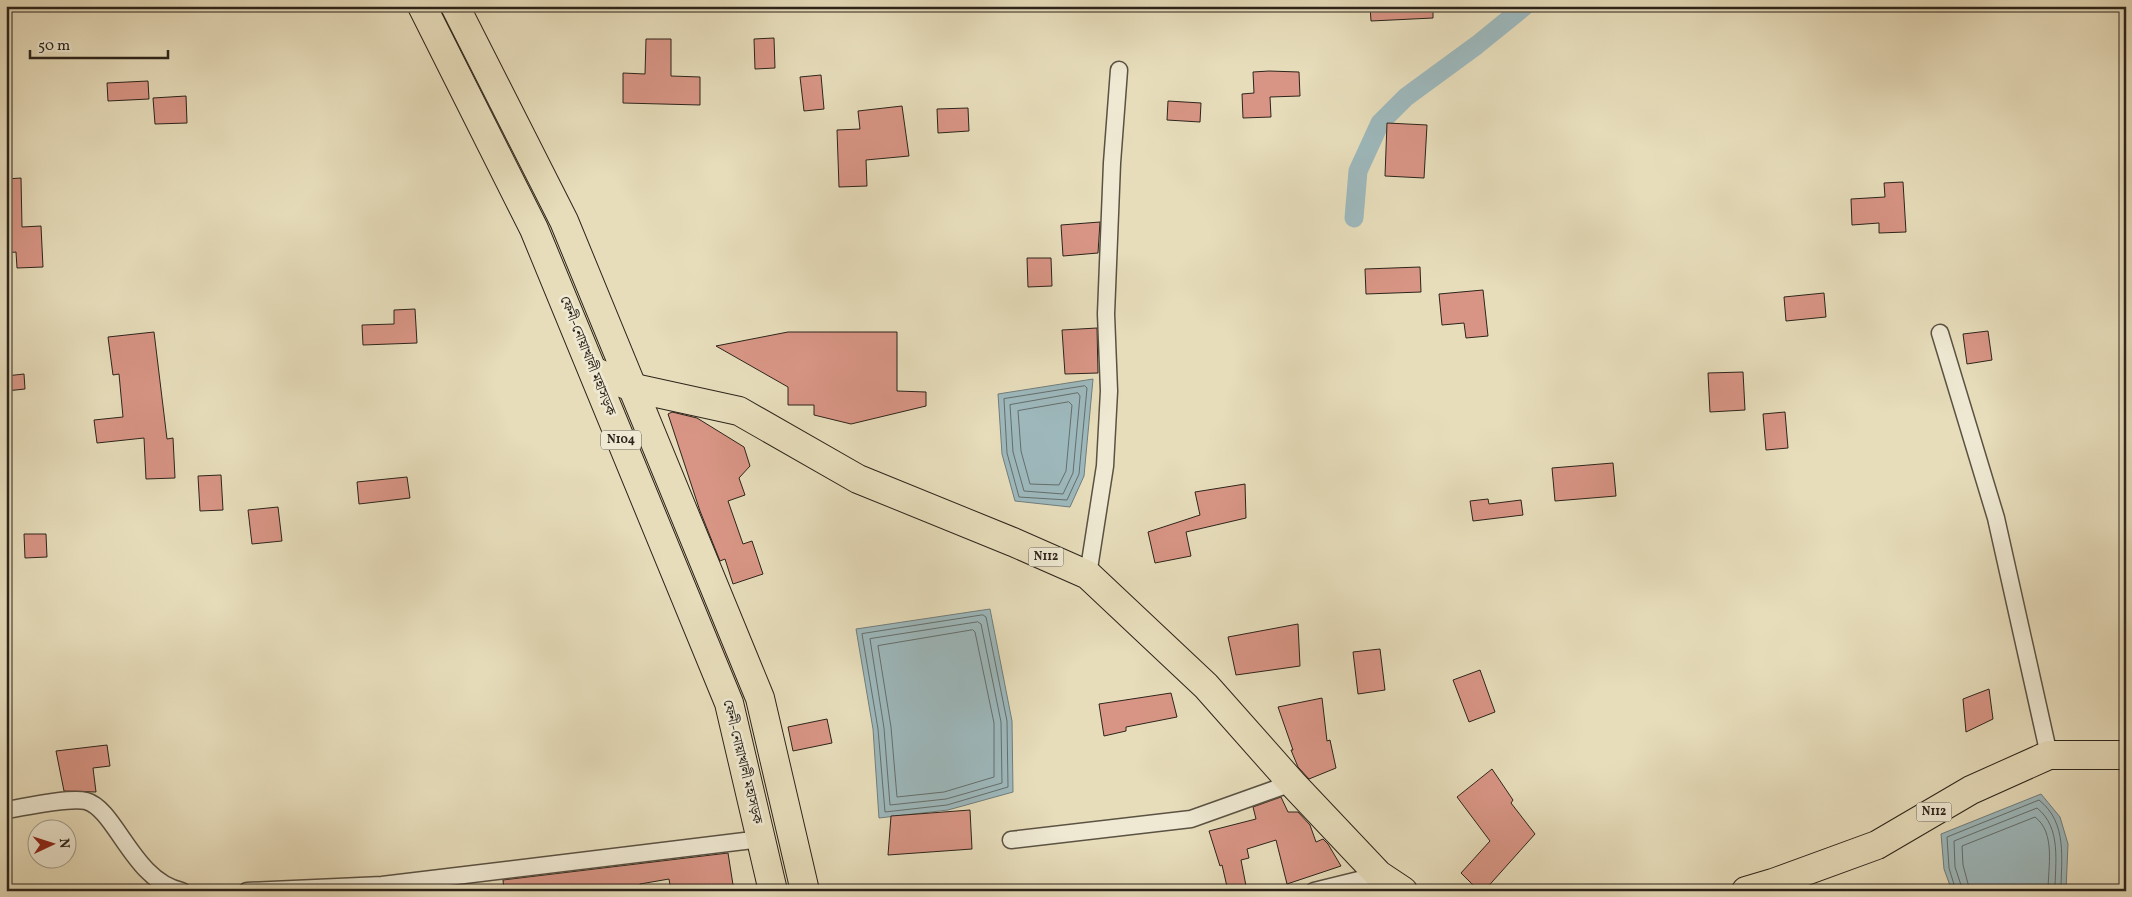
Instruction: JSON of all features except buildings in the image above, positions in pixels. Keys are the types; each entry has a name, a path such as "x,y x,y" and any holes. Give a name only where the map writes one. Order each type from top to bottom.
{"highway":[{"name":"ফেনী-নোয়াখালী মহাসড়ক","path":"422,6 534,229 729,703 773,891"},
{"name":"N104","path":"455,6 564,221 760,698 804,891"},
{"name":"N112","path":"593,371 634,388 739,411 858,479 1013,542 1088,575 1206,686 1292,783 1379,875 1403,891"},
{"name":"N112","path":"1746,891 1773,887 1877,845 1971,790 2048,755 2126,755"}],"street":[{"path":"1088,575 1105,466 1108,409 1106,314 1112,163 1119,70"},
{"path":"1940,333 1996,518 2048,755"},
{"path":"1011,840 1191,819 1292,783"},
{"path":"6,810 85,800 97,805 139,863 158,880 173,889 182,891"},
{"path":"247,891 382,885 761,839"},
{"path":"1314,891 1379,875"}],"water":[{"path":"1093,379 1084,476 1070,507 1015,501 1002,454 998,394"},
{"path":"990,609 1012,721 1013,792 948,810 879,818 873,729 856,629"},
{"path":"2041,794 2060,817 2068,844 2066,891 1952,891 1944,869 1941,834"}],"waterway":[{"path":"1354,218 1358,171 1380,123 1406,97 1477,45 1525,6"}]}
